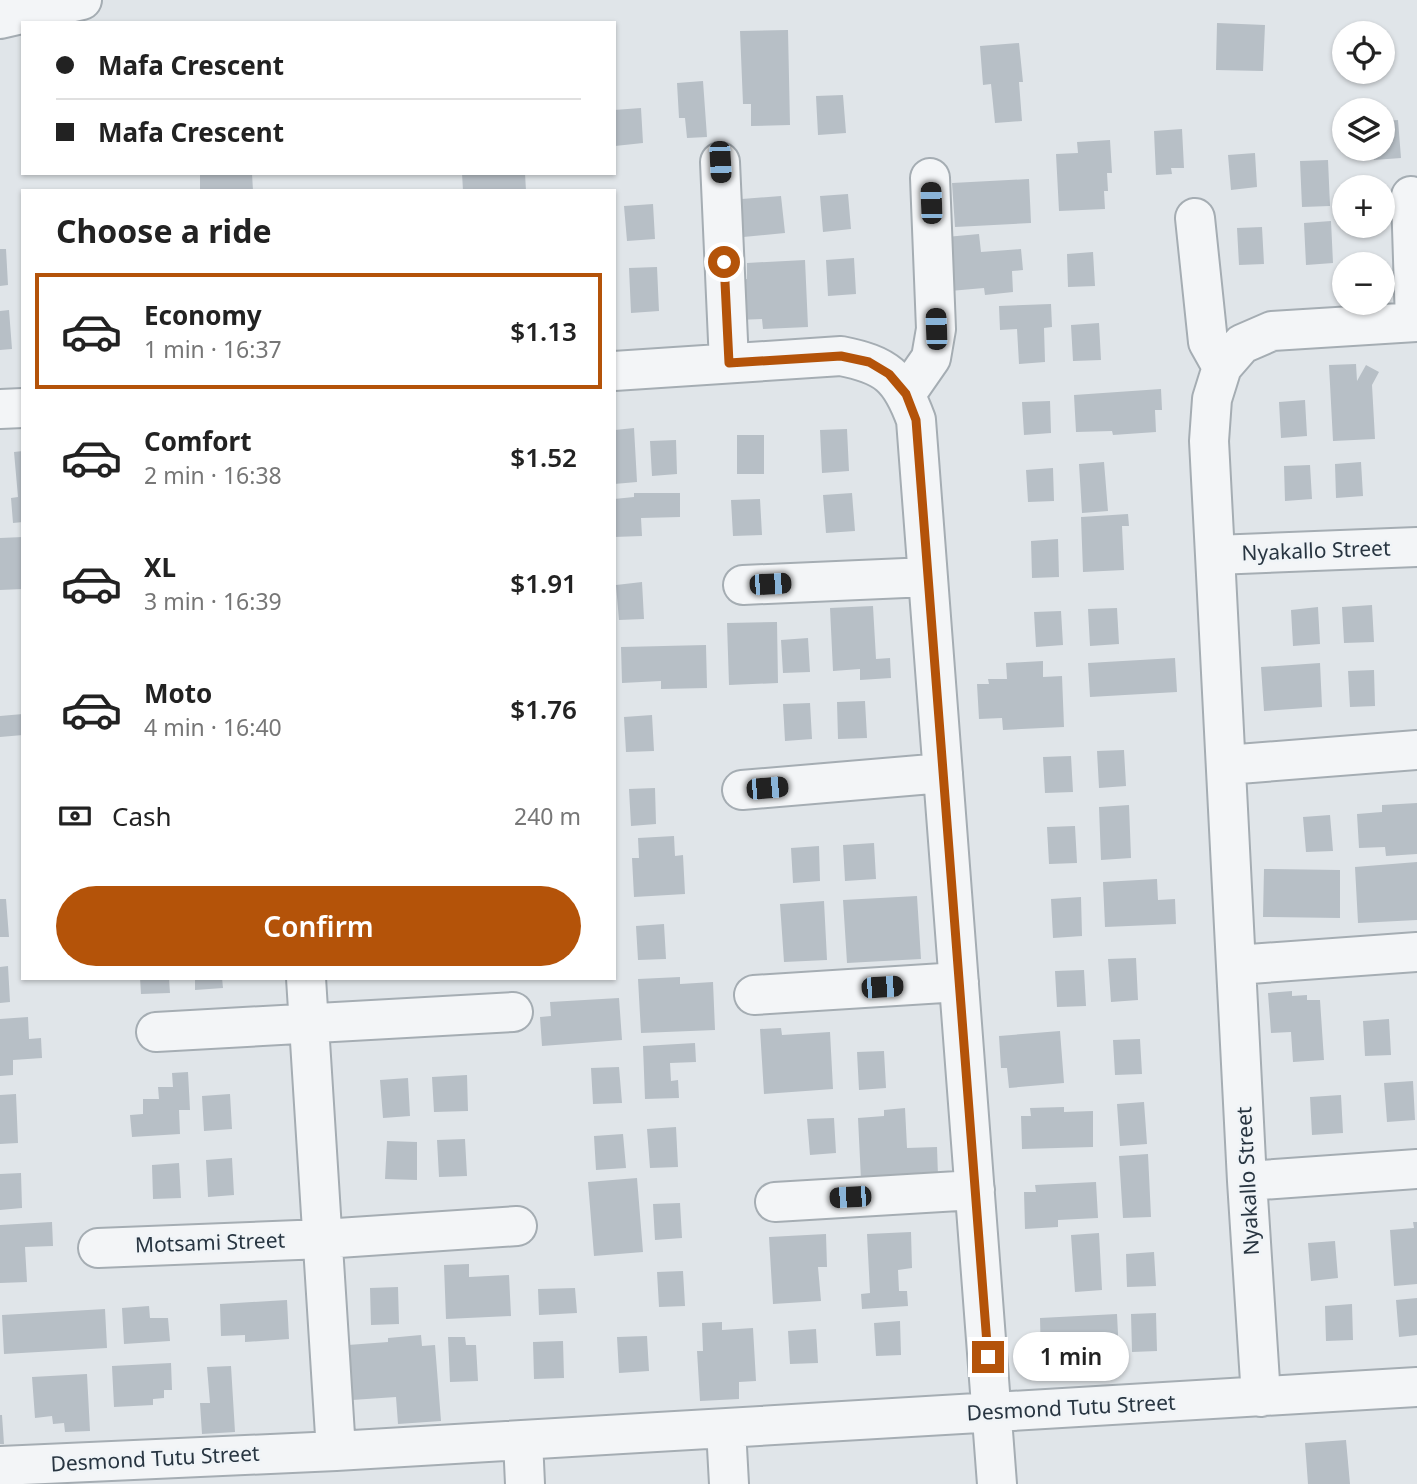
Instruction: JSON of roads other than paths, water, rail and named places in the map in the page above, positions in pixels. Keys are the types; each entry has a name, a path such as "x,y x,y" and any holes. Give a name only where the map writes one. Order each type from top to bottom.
{"street":[{"path":"0,19 82,0"},
{"path":"720,162 729,363"},
{"path":"906,394 931,358 936,329 930,178"},
{"path":"1195,218 1208,342 1222,367 1242,344 1272,331 1416,322 1411,196"},
{"path":"616,371 841,356 869,362 889,374 906,394 916,420 996,1484"},
{"name":"Nyakallo Street","path":"1222,367 1212,399 1209,441 1247,1181 1261,1397"},
{"path":"0,409 21,408"},
{"name":"Nyakallo Street","path":"1215,555 1417,547"},
{"path":"743,585 928,577"},
{"path":"1226,765 1417,750"},
{"path":"742,790 943,772"},
{"path":"1236,965 1417,952"},
{"path":"306,980 336,1451"},
{"path":"754,995 959,982"},
{"path":"156,1032 513,1012"},
{"path":"1247,1181 1417,1170"},
{"path":"775,1202 975,1190"},
{"name":"Motsami Street","path":"98,1248 323,1239 517,1226"},
{"name":"Desmond Tutu Street","path":"10,1472 296,1468 336,1451 1417,1387"},
{"path":"726,1429 729,1484"},
{"path":"523,1440 525,1484"}]}
